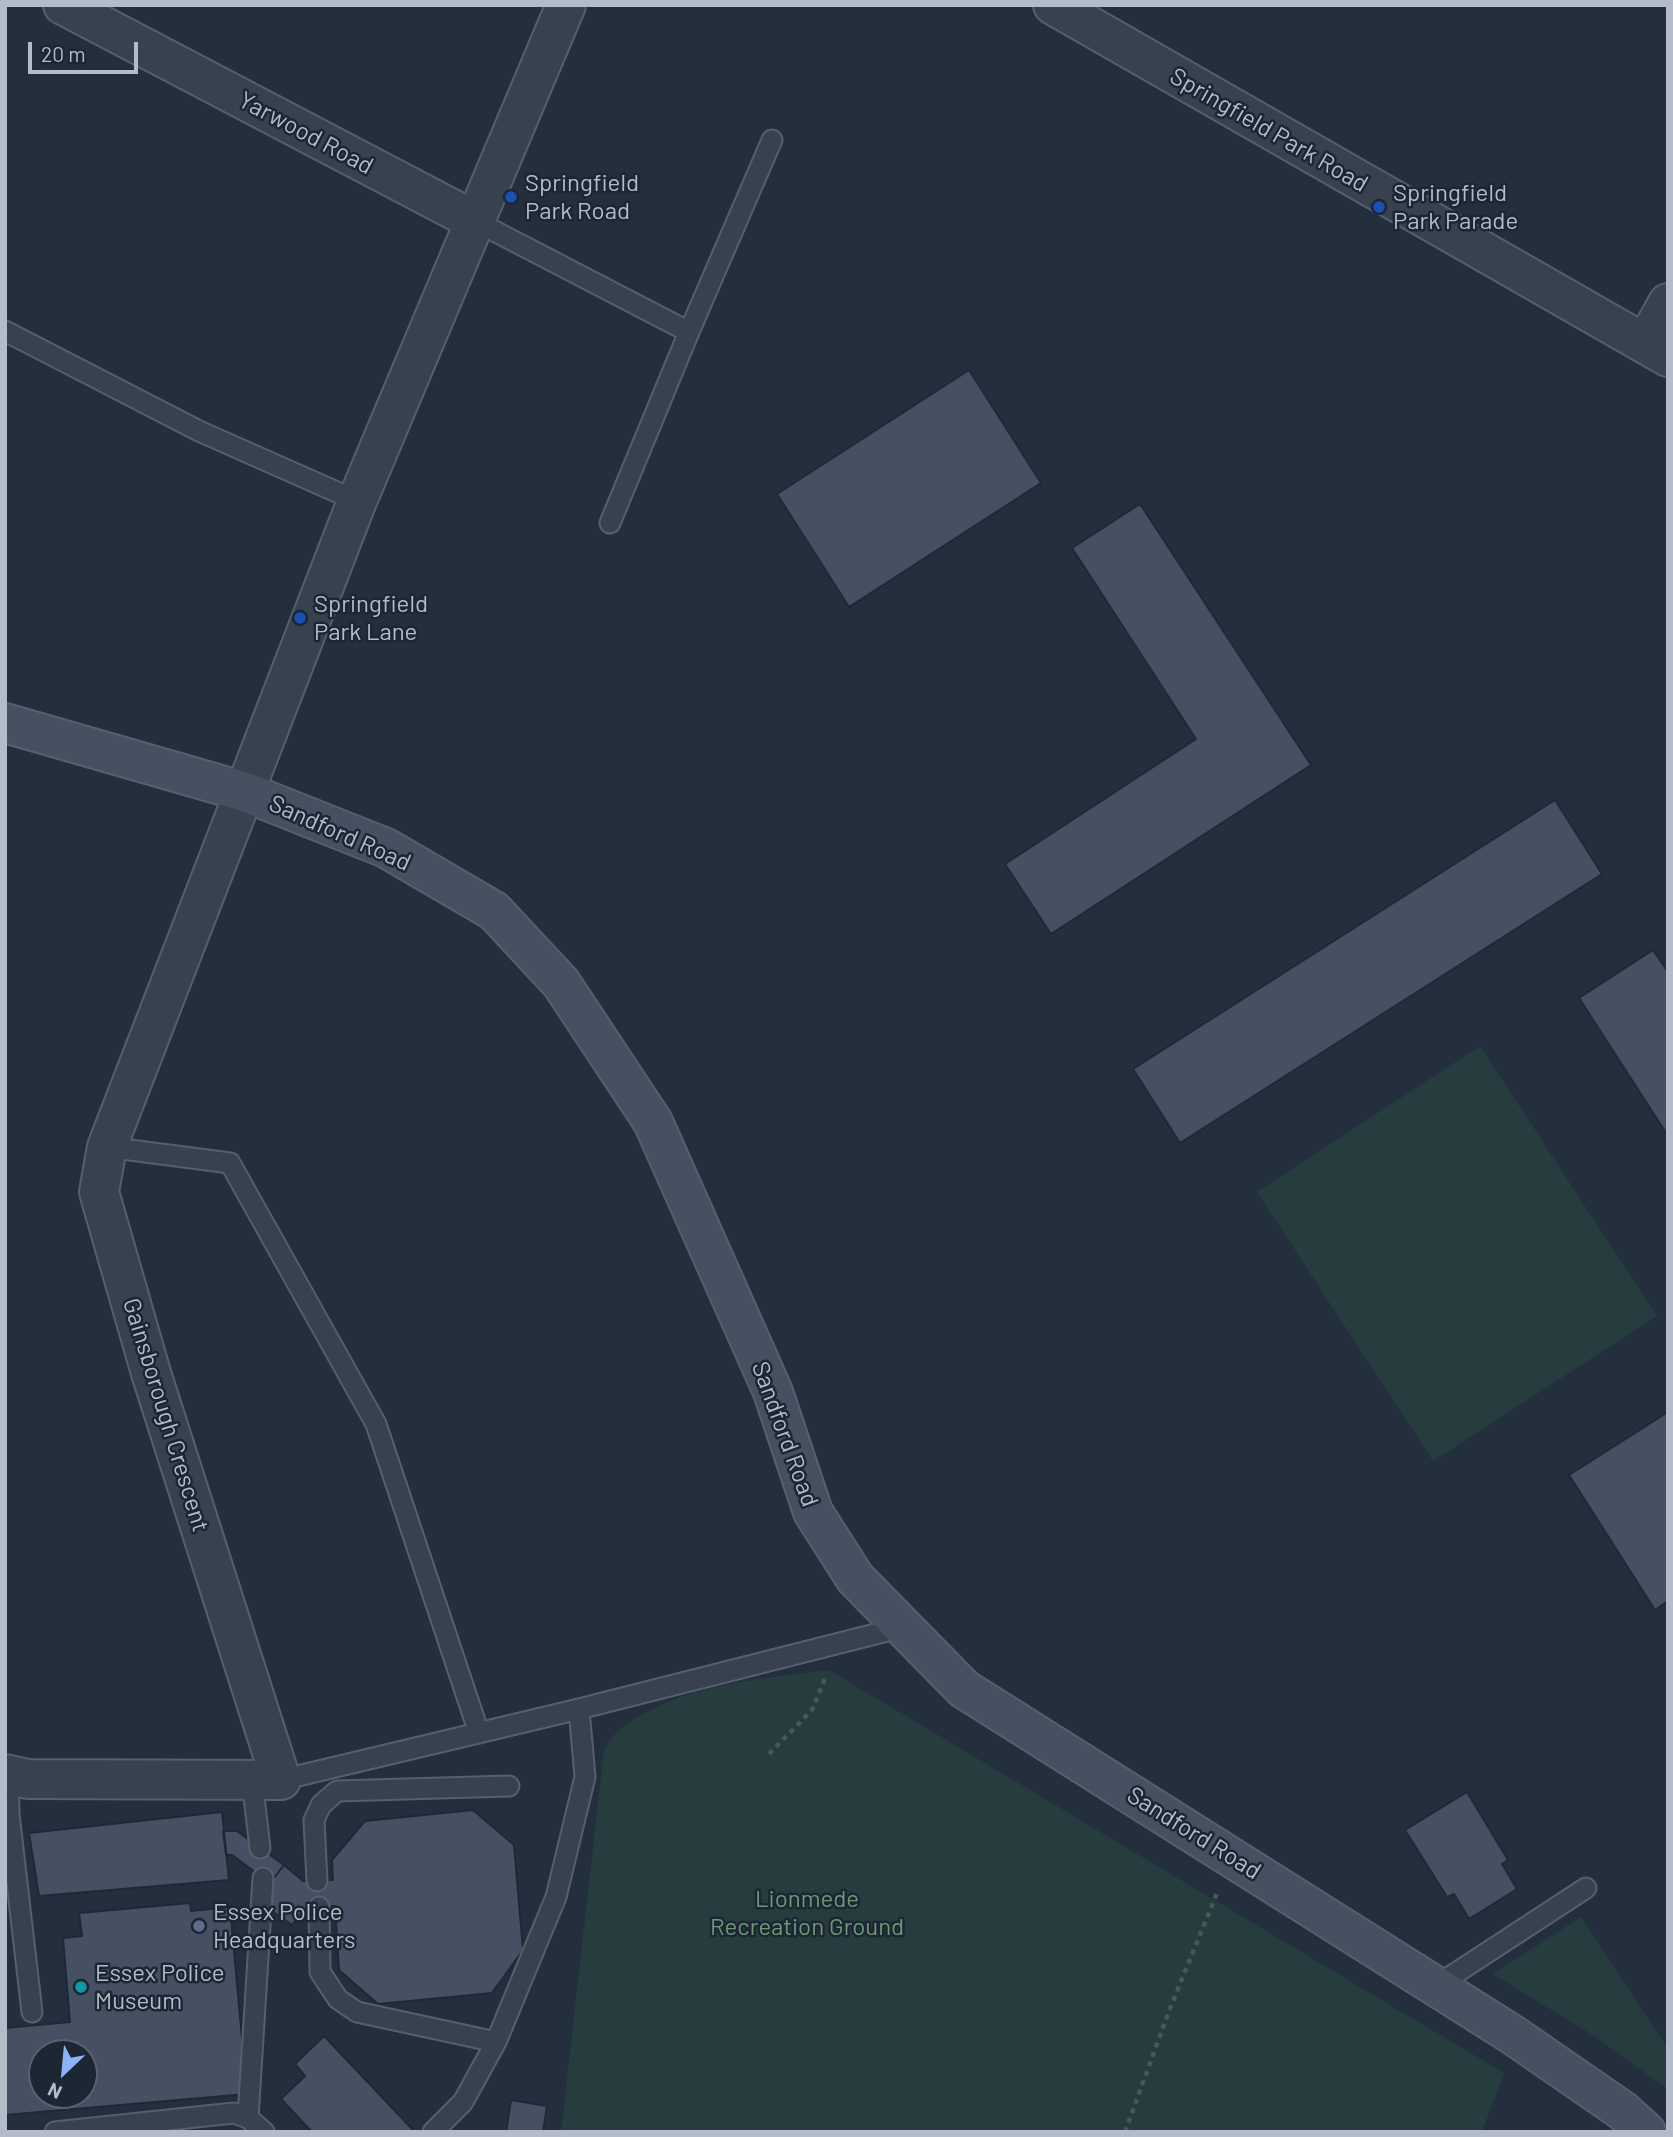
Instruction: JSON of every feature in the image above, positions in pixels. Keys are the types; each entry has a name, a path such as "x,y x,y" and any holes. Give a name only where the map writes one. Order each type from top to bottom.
{"street":[{"name":"Yarwood Road","path":"63,5 475,222"},
{"path":"245,792 357,501 566,5"},
{"name":"Springfield Park Road","path":"1052,5 1656,350"},
{"path":"1656,350 1668,303"},
{"name":"Sandford Road","path":"5,723 245,792 386,848 494,911 561,983 653,1122 773,1392 813,1512 855,1578 964,1689 1437,1986 1612,2103 1646,2132"},
{"name":"Gainsborough Crescent","path":"245,792 107,1147 99,1192 267,1780"},
{"path":"7,1774 28,1779 267,1780"}],"lane":[{"path":"610,523 772,140"},
{"path":"475,222 689,332"},
{"path":"5,331 199,431 357,501"},
{"path":"107,1147 230,1163 376,1424 479,1733"},
{"path":"260,1848 267,1780 579,1709 903,1627"},
{"path":"433,2132 463,2102 496,2042 556,1897 585,1777 579,1709"},
{"path":"7,1774 9,1814 32,2012"},
{"path":"317,1881 314,1820 321,1805 337,1791 509,1786"},
{"path":"248,2118 263,1878"},
{"path":"1437,1986 1586,1888"},
{"path":"319,1907 320,1972 338,1999 357,2012 496,2042"},
{"path":"55,2132 234,2113 248,2118 264,2132"}],"path":[{"path":"769,1754 812,1710 829,1670 833,1645"},
{"path":"1125,2132 1231,1857"}],"green space":[{"path":"1480,1046 1657,1316 1433,1461 1257,1192"},
{"name":"Lionmede Recreation Ground","path":"829,1670 1504,2073 1482,2132 561,2132 604,1749 621,1728 644,1713 694,1693 748,1681"},
{"path":"1581,1917 1668,2049 1668,2089 1594,2036 1493,1974"}],"building":[{"path":"969,370 1041,483 849,607 777,494"},
{"path":"1140,504 1311,765 1051,934 1005,864 1196,739 1072,548"},
{"path":"1555,800 1602,874 1180,1143 1133,1069"},
{"path":"1653,950 1668,972 1668,1136 1579,998"},
{"path":"1668,1412 1668,1601 1655,1610 1569,1475"},
{"path":"1467,1792 1508,1860 1502,1864 1517,1889 1469,1919 1454,1894 1447,1897 1405,1830"},
{"path":"473,1810 514,1845 523,1950 492,1993 378,2004 339,1970 335,1906 308,1907 292,1925 272,1911 270,1883 284,1865 303,1881 333,1880 332,1860 365,1821"},
{"path":"222,1812 229,1880 39,1896 29,1833"},
{"path":"223,1831 237,1831 284,1865 270,1883 232,1855 226,1855"},
{"path":"190,1903 191,1911 230,1907 247,2094 98,2107 98,2039 28,2039 28,2109 74,2109 5,2115 5,2028 70,2022 63,1938 82,1936 79,1913"},
{"path":"324,2036 415,2132 312,2132 281,2099 305,2076 295,2064"},
{"path":"511,2100 547,2106 543,2132 506,2132"}],"place":[{"name":"Springfield Park Road","path":"511,197"},
{"name":"Springfield Park Parade","path":"1379,207"},
{"name":"Springfield Park Lane","path":"300,618"},
{"name":"Essex Police Headquarters","path":"199,1926"},
{"name":"Essex Police Museum","path":"81,1987"}]}
